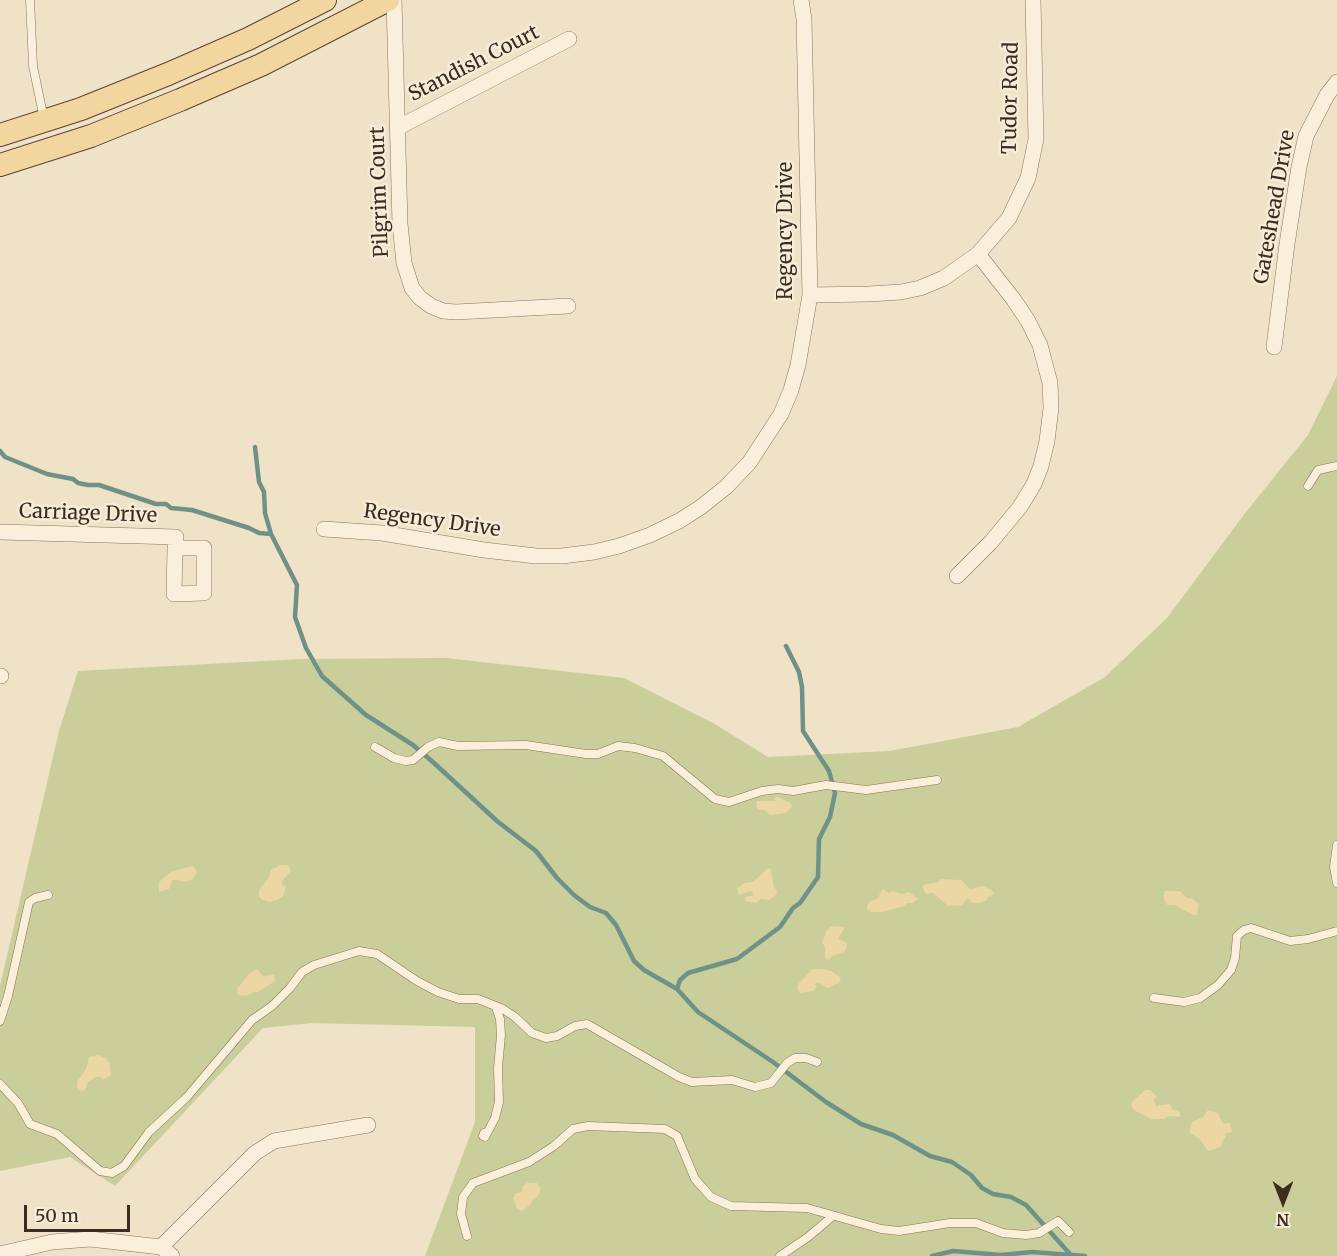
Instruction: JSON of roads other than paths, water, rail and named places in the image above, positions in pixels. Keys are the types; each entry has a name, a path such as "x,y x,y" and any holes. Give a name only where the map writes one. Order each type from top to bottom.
{"main road":[{"path":"0,135 81,109 168,74 248,39 324,0"},
{"path":"0,165 91,136 180,100 261,65 388,0"}],"street":[{"name":"Pilgrim Court","path":"394,0 400,224 404,263 412,288 431,306 444,311 568,306"},
{"name":"Regency Drive","path":"324,529 382,533 536,556 562,556 619,546 679,521 701,507 749,463 777,422 791,390 798,365 810,295 804,19 801,0"},
{"name":"Tudor Road","path":"810,295 901,292 920,288 944,278 978,254 1010,218 1028,178 1036,140 1033,0"},
{"name":"Standish Court","path":"399,127 569,39"},
{"name":"Gateshead Drive","path":"1274,347 1297,178 1306,136 1337,82"},
{"path":"957,576 991,542 1020,507 1034,484 1047,441 1051,408 1050,383 1040,345 1014,300 978,254"},
{"name":"Carriage Drive","path":"0,532 175,543"},
{"path":"0,1254 52,1242 90,1239 167,1252 255,1153 274,1141 368,1125"}],"lane":[{"path":"30,0 33,66 45,121"},
{"path":"1308,486 1318,470 1337,466"},
{"path":"375,747 394,758 406,761 416,758 428,747 439,742 458,746 505,744 586,754 598,754 618,746 635,748 663,756 716,799 729,802 762,791 778,789 793,791 826,785 866,790 937,780"},
{"path":"1337,845 1334,867 1337,883"},
{"path":"0,1021 8,996 29,902 48,895"},
{"path":"1154,998 1184,1002 1200,998 1218,985 1231,970 1235,958 1237,936 1244,930 1251,928 1290,941 1337,931"},
{"path":"0,1084 18,1104 30,1124 57,1134 100,1171 112,1173 124,1167 148,1132 187,1097 252,1020 272,1006 302,972 314,965 359,951 377,954 438,992 459,999 478,999 496,1006 515,1017 532,1033 546,1038 567,1032 575,1026 587,1024 679,1077 692,1082 732,1080 755,1087 771,1083 787,1063 795,1058 806,1058 817,1062"},
{"path":"487,1132 495,1118 499,1102 498,1068 501,1035 500,1018 496,1006"},
{"path":"467,1236 462,1214 463,1197 473,1184 529,1161 554,1146 573,1129 588,1126 665,1129 677,1136 695,1179 711,1197 731,1206 807,1208 881,1229 899,1231 976,1223 1003,1233 1026,1235 1039,1233 1058,1221 1069,1232"},
{"path":"780,1256 808,1238 833,1216"}],"waterway":[{"path":"255,447 259,482 264,492 265,513 271,534 297,585 295,617 306,648 322,676 366,715 413,745 497,821 536,851 574,895 590,907 606,913 616,925 634,961 644,970 677,989 698,1012 861,1124 893,1135 930,1156 952,1162 971,1175 982,1188 993,1194 1011,1197 1026,1205 1070,1254"},
{"path":"0,451 5,457 47,474 73,479 78,483 99,485 156,504 192,510 259,533 271,534"},
{"path":"677,989 680,980 688,973 737,959 780,927 818,877 819,839 830,817 835,793 829,771 803,731 802,687 799,672 786,646"},
{"path":"932,1256 953,1251 1001,1255 1032,1252 1085,1256"}]}
